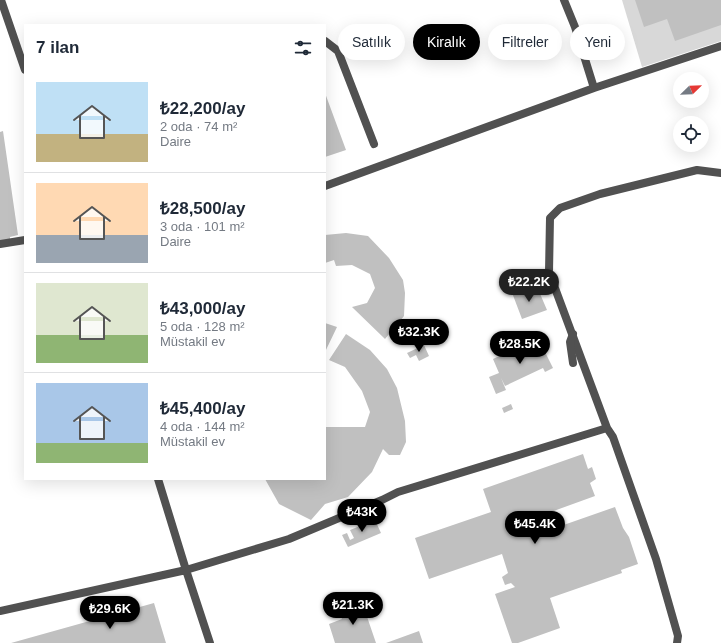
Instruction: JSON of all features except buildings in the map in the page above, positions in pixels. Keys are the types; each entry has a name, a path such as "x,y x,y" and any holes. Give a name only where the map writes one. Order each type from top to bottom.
{"street":[{"path":"1,0 24,67"},
{"path":"564,0 575,27 594,88"},
{"path":"326,42 338,51 374,144"},
{"path":"326,186 594,88 721,46"},
{"path":"677,643 678,636 656,559 613,437 607,428 549,272 550,218 560,208 600,194 697,170 721,173"},
{"path":"0,244 24,240"},
{"path":"573,334 570,342 573,363"},
{"path":"0,611 186,570 289,539 398,492 607,428"},
{"path":"158,480 210,643"}],"shaded area":[{"path":"622,0 721,0 721,41 642,67"}]}
